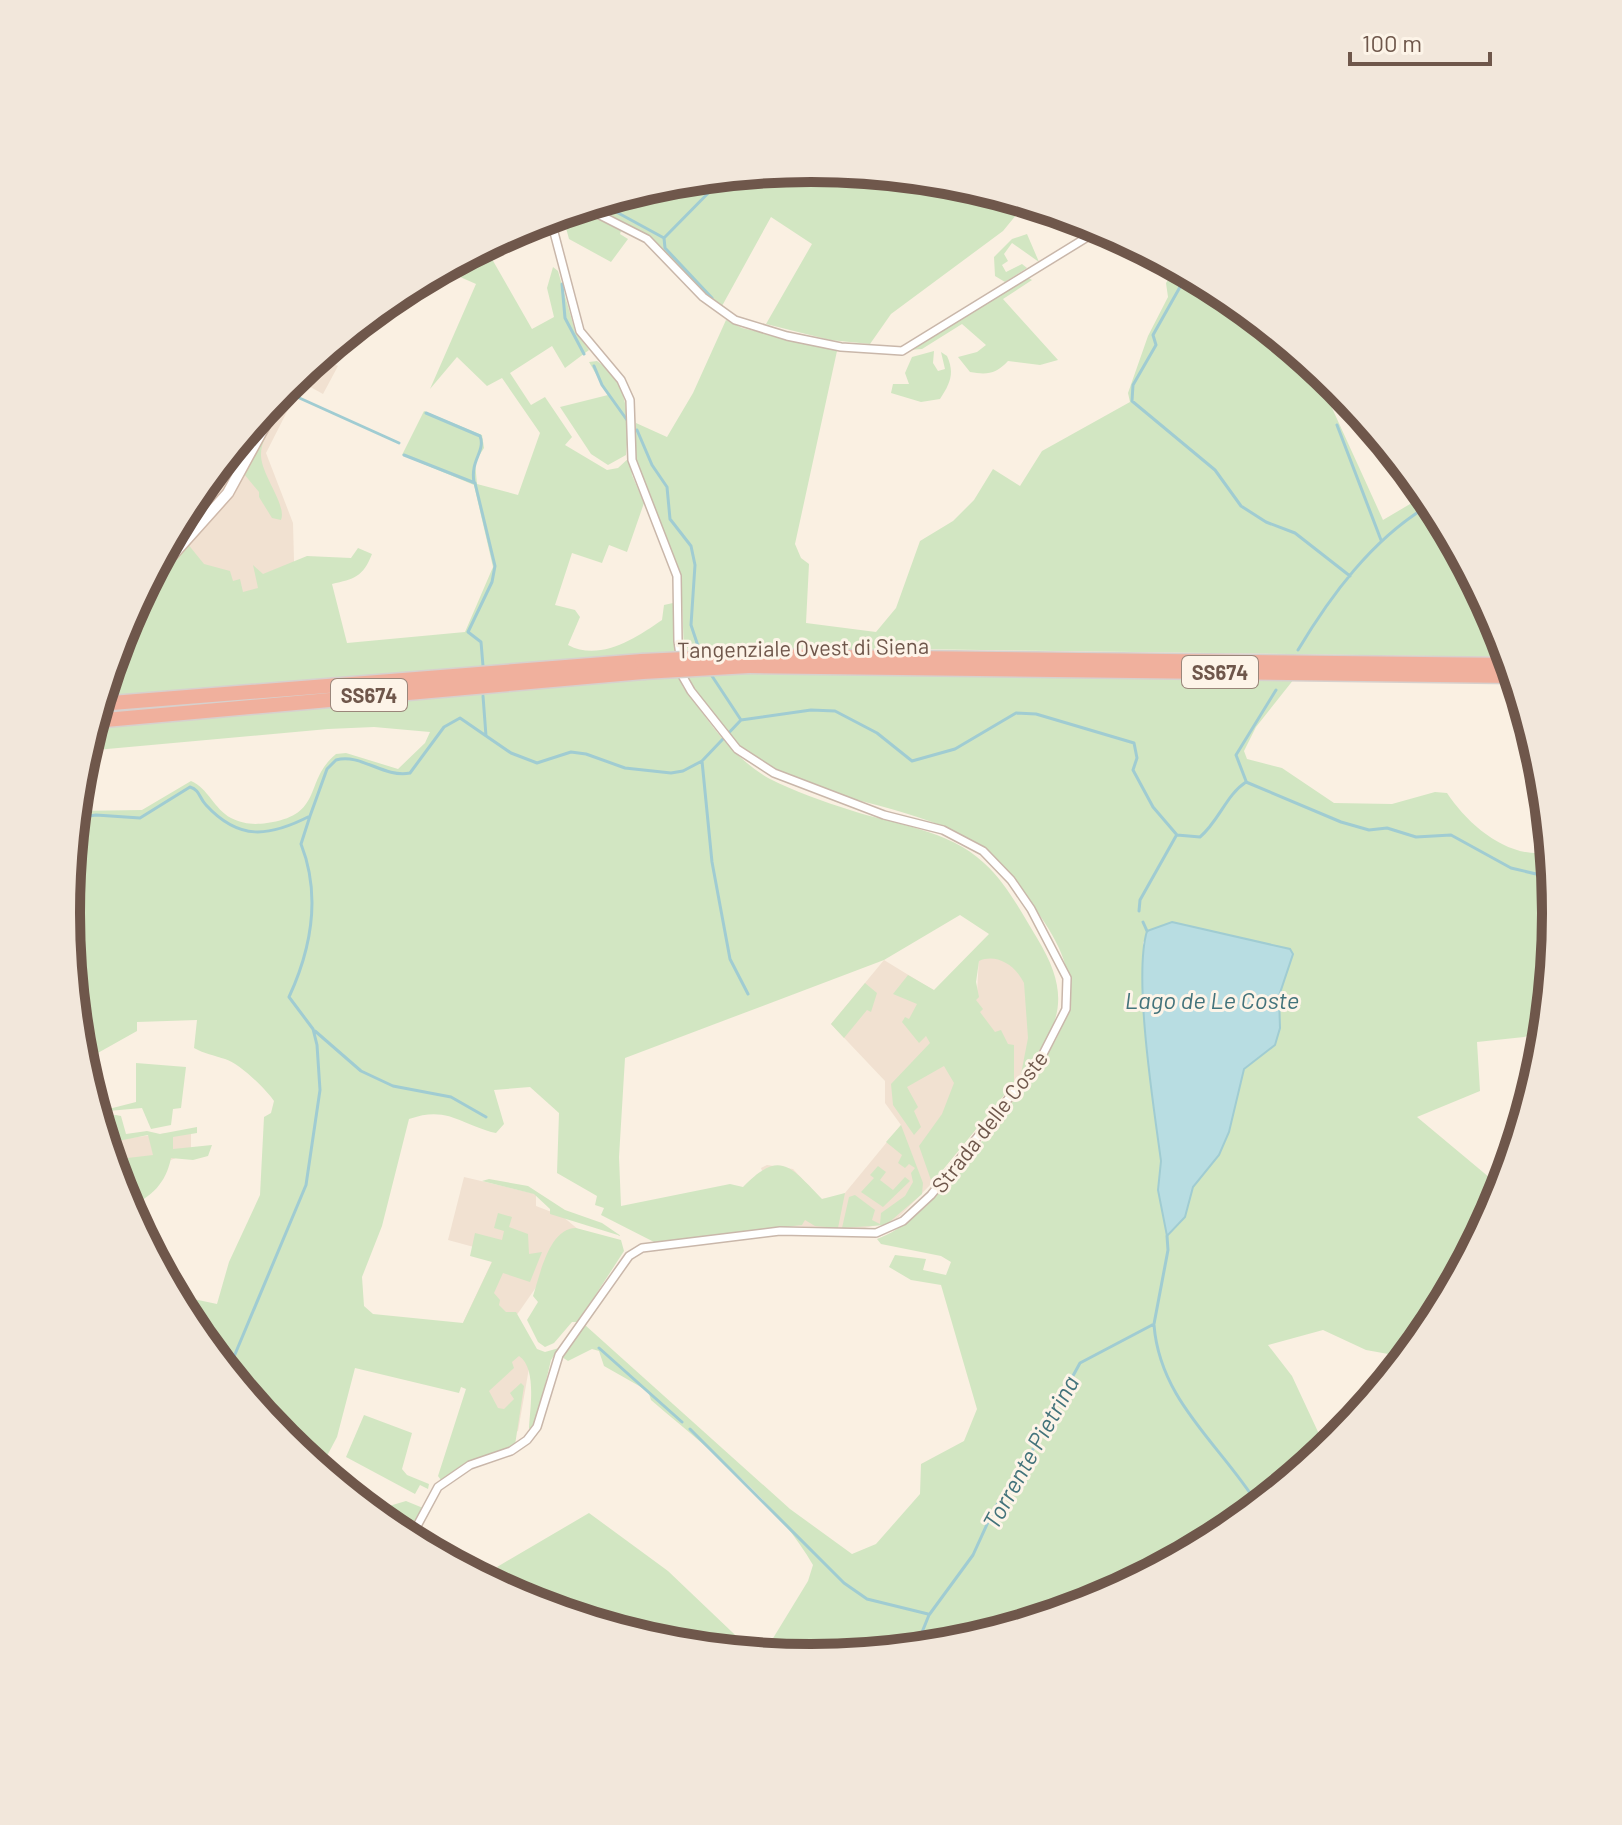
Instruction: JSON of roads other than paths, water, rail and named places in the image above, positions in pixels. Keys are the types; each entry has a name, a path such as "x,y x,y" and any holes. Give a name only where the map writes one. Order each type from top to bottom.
{"highway":[{"name":"Tangenziale Ovest di Siena","path":"111,703 643,667 926,662 1498,665"},
{"name":"Tangenziale Ovest di Siena","path":"926,662 1502,676"},
{"name":"Tangenziale Ovest di Siena","path":"106,720 643,667"}],"street":[{"path":"597,214 647,239 703,297 735,320 787,336 841,347 902,351 1089,236"},
{"name":"Strada delle Coste","path":"416,1527 438,1487 470,1465 511,1451 527,1440 537,1427 550,1373 559,1355 629,1256 642,1248 780,1231 861,1234 888,1230 931,1195 1020,1087 1059,1025 1068,994 1064,969 1031,909 1011,880 983,851 943,830 859,807 774,773 737,749 683,677 677,576 632,460 630,400 621,380 580,331 553,229"},
{"path":"175,552 228,493 263,429"}],"water":[{"name":"Lago de Le Coste","path":"1172,922 1290,949 1293,954 1279,996 1280,1028 1275,1045 1244,1069 1229,1132 1219,1155 1193,1187 1185,1217 1167,1236 1158,1190 1161,1161 1146,1044 1142,979 1147,931"}],"waterway":[{"path":"611,209 664,238 713,189"},
{"path":"664,238 665,248 712,298"},
{"path":"1181,282 1153,335 1156,345 1133,385 1132,401 1215,470 1241,506 1266,522 1295,533 1350,576"},
{"path":"562,284 565,318 584,354"},
{"path":"594,366 602,385 627,420"},
{"path":"295,396 399,443"},
{"path":"426,413 480,436 474,482"},
{"path":"1337,425 1381,540"},
{"path":"637,430 652,465 667,487 670,519 691,546 695,565 691,625 700,652"},
{"path":"404,455 475,483 495,566 492,582 468,632 481,642 483,666"},
{"path":"1298,650 1324,609 1354,571 1387,536 1422,510"},
{"path":"710,673 741,720"},
{"path":"1246,781 1236,755 1276,690"},
{"path":"483,696 486,736"},
{"path":"86,816 140,818 190,787 218,817 230,825 255,832 281,828 310,816 327,769 336,760 354,760 391,772 410,773 444,727 460,718 511,753 537,763 571,752 625,768 671,773 683,771 702,761 741,720 811,710 835,711 877,733 912,761 955,749 1016,713 1036,714 1134,743 1137,758 1133,770 1153,807 1177,835 1200,837 1246,782 1341,822 1369,830 1387,828 1416,837 1451,835 1511,868 1540,875"},
{"path":"702,761 712,862 730,959 748,994"},
{"path":"233,1360 306,1185 320,1090 313,1029 289,997 303,959 311,921 311,882 301,844 310,816"},
{"path":"1139,911 1140,900 1176,836"},
{"path":"1143,922 1147,931"},
{"path":"315,1031 361,1071 393,1086 451,1097 486,1117"},
{"name":"Torrente Pietrina","path":"921,1634 929,1615 973,1555 994,1509 1027,1460 1080,1363 1154,1324 1168,1250 1167,1236"},
{"path":"1154,1325 1167,1377 1194,1421 1251,1495"},
{"path":"599,1348 682,1422"},
{"path":"690,1429 844,1583 867,1599 928,1614"}]}
